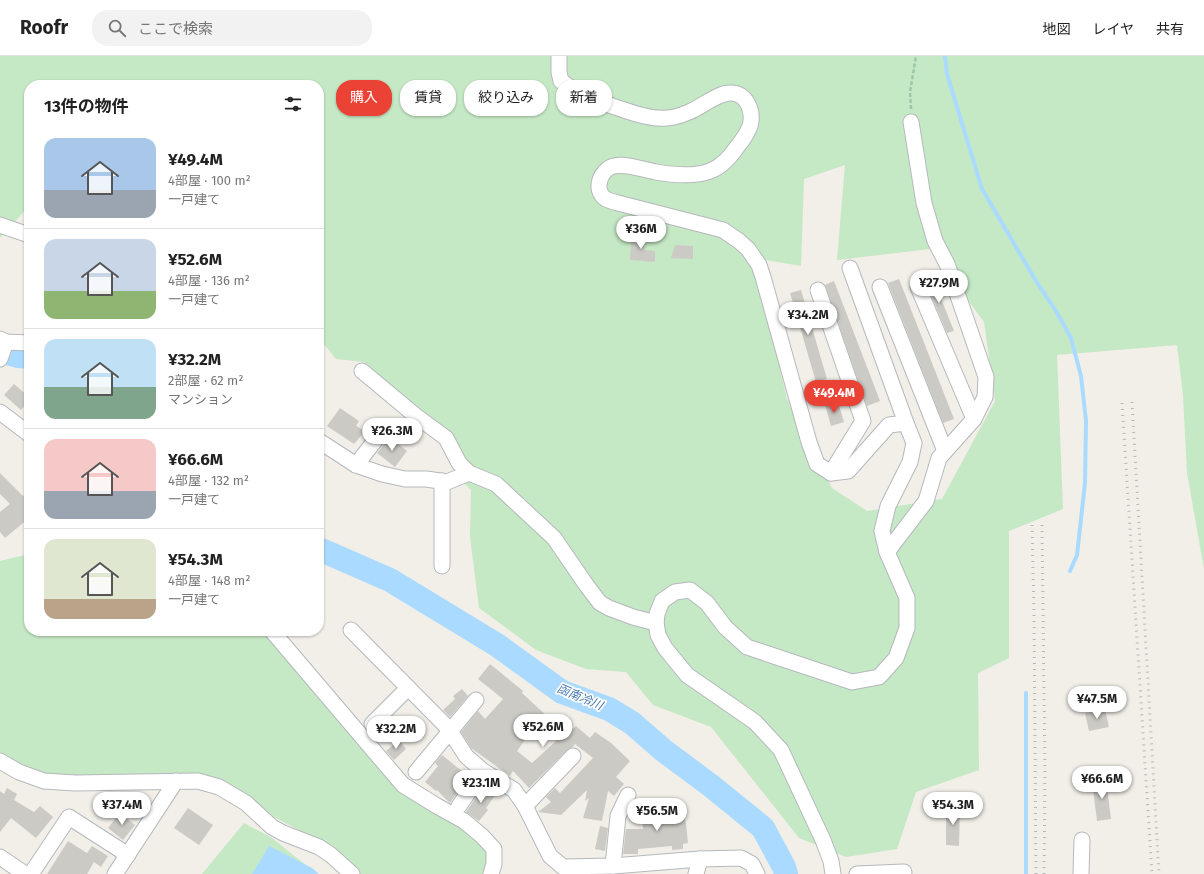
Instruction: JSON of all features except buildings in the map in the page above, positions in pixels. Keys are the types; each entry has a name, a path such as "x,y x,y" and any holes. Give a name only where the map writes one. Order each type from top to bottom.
{"street":[{"path":"559,56 559,72 561,81 573,90 591,99 639,114 660,118 677,116 691,112 715,98 729,92 740,95 747,102 750,110 750,126 732,154 718,167 711,171 698,174 680,175 617,166 610,168 601,175 599,188 606,199 723,230 748,249 759,265 809,442 817,464 831,473 848,471 889,424 906,423"},
{"path":"887,552 926,501 939,458 974,419 984,397 986,377 947,264 936,241 924,203 911,122"},
{"path":"0,224 24,233"},
{"path":"834,874 831,860 823,840 781,750 755,722 687,675 665,648 658,635 656,622 657,614 662,601 675,592 690,590 707,603 724,627 747,647 852,682 879,676 896,658 907,628 907,598 887,552 882,531 888,506 910,462 914,443 870,341 850,268"},
{"path":"880,287 945,451"},
{"path":"918,288 932,335 974,419"},
{"path":"818,290 863,421 831,473"},
{"path":"0,359 3,341 24,343"},
{"path":"362,371 416,416 446,438 459,463 469,473 496,484 554,538 600,603 633,617 656,622"},
{"path":"0,412 24,430"},
{"path":"356,465 384,429"},
{"path":"324,444 356,465 382,474 405,479 447,482 469,473"},
{"path":"442,481 442,566"},
{"path":"351,630 448,728 466,756 483,771 514,790 525,806 550,856 563,867 613,866 700,859 740,858 752,864 757,874"},
{"path":"276,636 403,785 464,822 482,836 494,849 494,864 491,874"},
{"path":"372,724 408,688"},
{"path":"416,772 476,700"},
{"path":"525,806 573,756"},
{"path":"0,760 19,772 44,781 74,783 198,781 219,787 246,803 272,827 283,834 319,847 331,855 352,874"},
{"path":"459,806 483,771"},
{"path":"114,874 176,781"},
{"path":"613,866 618,816 628,795"},
{"path":"31,874 69,817 128,855"},
{"path":"1081,874 1082,840"},
{"path":"696,874 700,859"},
{"path":"3,864 25,874"},
{"path":"857,874 904,872"}],"path":[{"path":"911,122 910,92 916,56"}],"green space":[{"path":"0,56 1204,56 1204,569 1187,473 1183,395 1177,345 1057,355 1063,509 1009,531 1009,658 978,673 979,770 916,792 897,849 846,857 799,838 711,727 653,705 626,672 586,669 536,650 479,608 470,537 471,490 457,476 447,435 379,387 364,362 336,359 324,344 324,80 24,80 24,212 0,238","holes":["845,165 837,260 930,249 984,322 995,401 942,499 867,511 832,488 787,399 754,258 801,266 804,179"]},
{"path":"24,555 24,636 269,636 411,793 467,831 491,857 485,874 353,874 320,841 255,807 202,782 44,781 0,752 0,561"},
{"path":"244,823 272,838 317,874 202,874"}],"water":[{"path":"269,846 312,868 319,874 252,874"}],"waterway":[{"path":"945,56 947,74 982,189 1071,338 1081,376 1086,421 1085,483 1077,555 1070,571"},
{"name":"函南冷川","path":"0,351 24,357"},
{"name":"函南冷川","path":"324,551 390,580 497,645 562,692 609,709 632,723 663,750 710,785 763,828 784,867 786,874"},
{"path":"1026,693 1026,874"}],"railway":[{"path":"1132,402 1159,874"},
{"path":"1122,403 1152,874"},
{"path":"1032,525 1036,874"},
{"path":"1042,525 1045,773 1044,874"}]}
